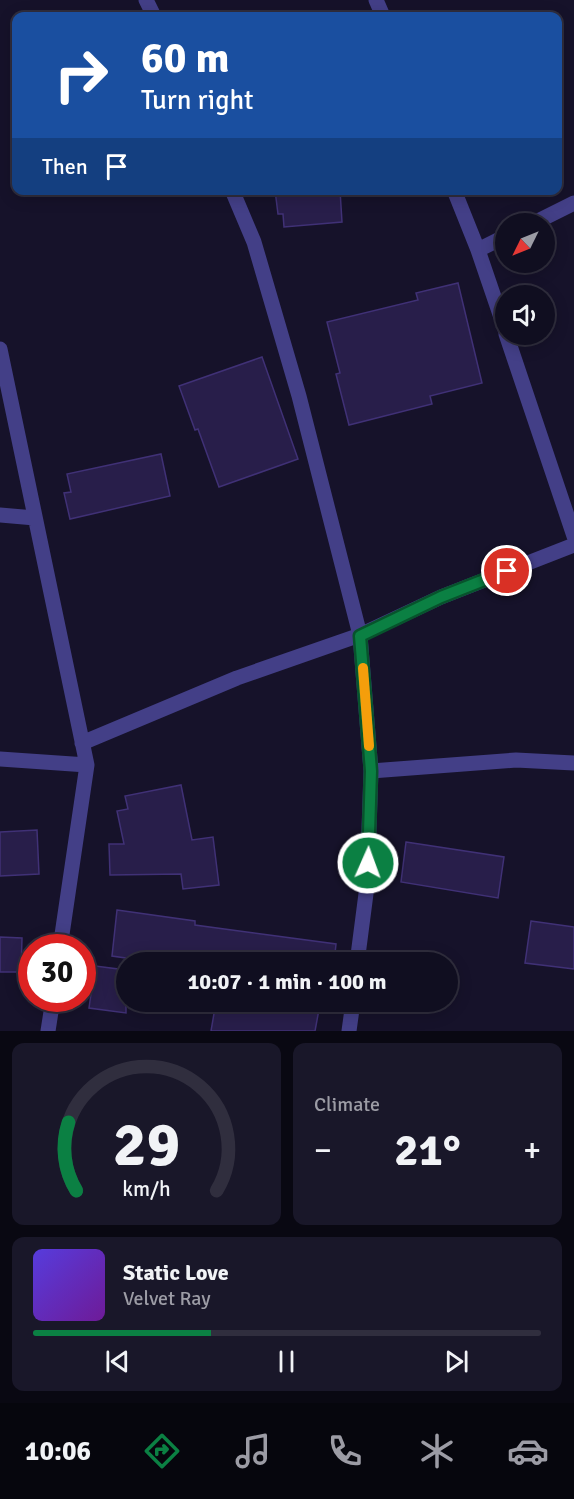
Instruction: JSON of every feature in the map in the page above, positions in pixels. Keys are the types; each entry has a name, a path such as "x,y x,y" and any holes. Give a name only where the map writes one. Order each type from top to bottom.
{"street":[{"path":"234,195 254,242 299,396 360,636 371,771 367,886 358,952"},
{"path":"456,195 495,300"},
{"path":"554,213 574,203"},
{"path":"478,250 495,242"},
{"path":"510,345 574,536"},
{"path":"0,349 87,765 62,934"},
{"path":"0,516 35,518"},
{"path":"82,743 237,678 360,636 441,597 574,545"},
{"path":"0,759 87,765"},
{"path":"371,771 516,760 574,763"},
{"path":"48,1031 51,1012"},
{"path":"349,1031 352,1012"}],"building":[{"path":"276,195 340,195 342,222 284,227 283,214 278,214"},
{"path":"458,283 482,383 430,396 432,404 349,425 336,374 340,373 327,322 418,300 416,293"},
{"path":"262,357 298,459 219,487 198,429 195,430 179,386"},
{"path":"161,454 170,496 70,519 64,493 71,492 67,474"},
{"path":"181,785 192,840 213,837 219,885 183,889 181,874 110,875 109,844 124,844 117,811 128,809 125,796"},
{"path":"37,830 39,874 0,876 0,832"},
{"path":"406,842 504,857 498,898 401,882"},
{"path":"117,910 195,921 195,925 336,944 335,952 116,952 116,957 112,956"},
{"path":"531,921 574,927 574,969 525,963"},
{"path":"0,937 18,938 18,972 0,972"},
{"path":"96,966 116,969 116,1012 96,1009"},
{"path":"214,1012 319,1012 315,1031 211,1031"}],"slow traffic":[{"path":"363,668 369,746"}],"route":[{"path":"368,863 371,771 360,636 441,597 507,571"}]}
